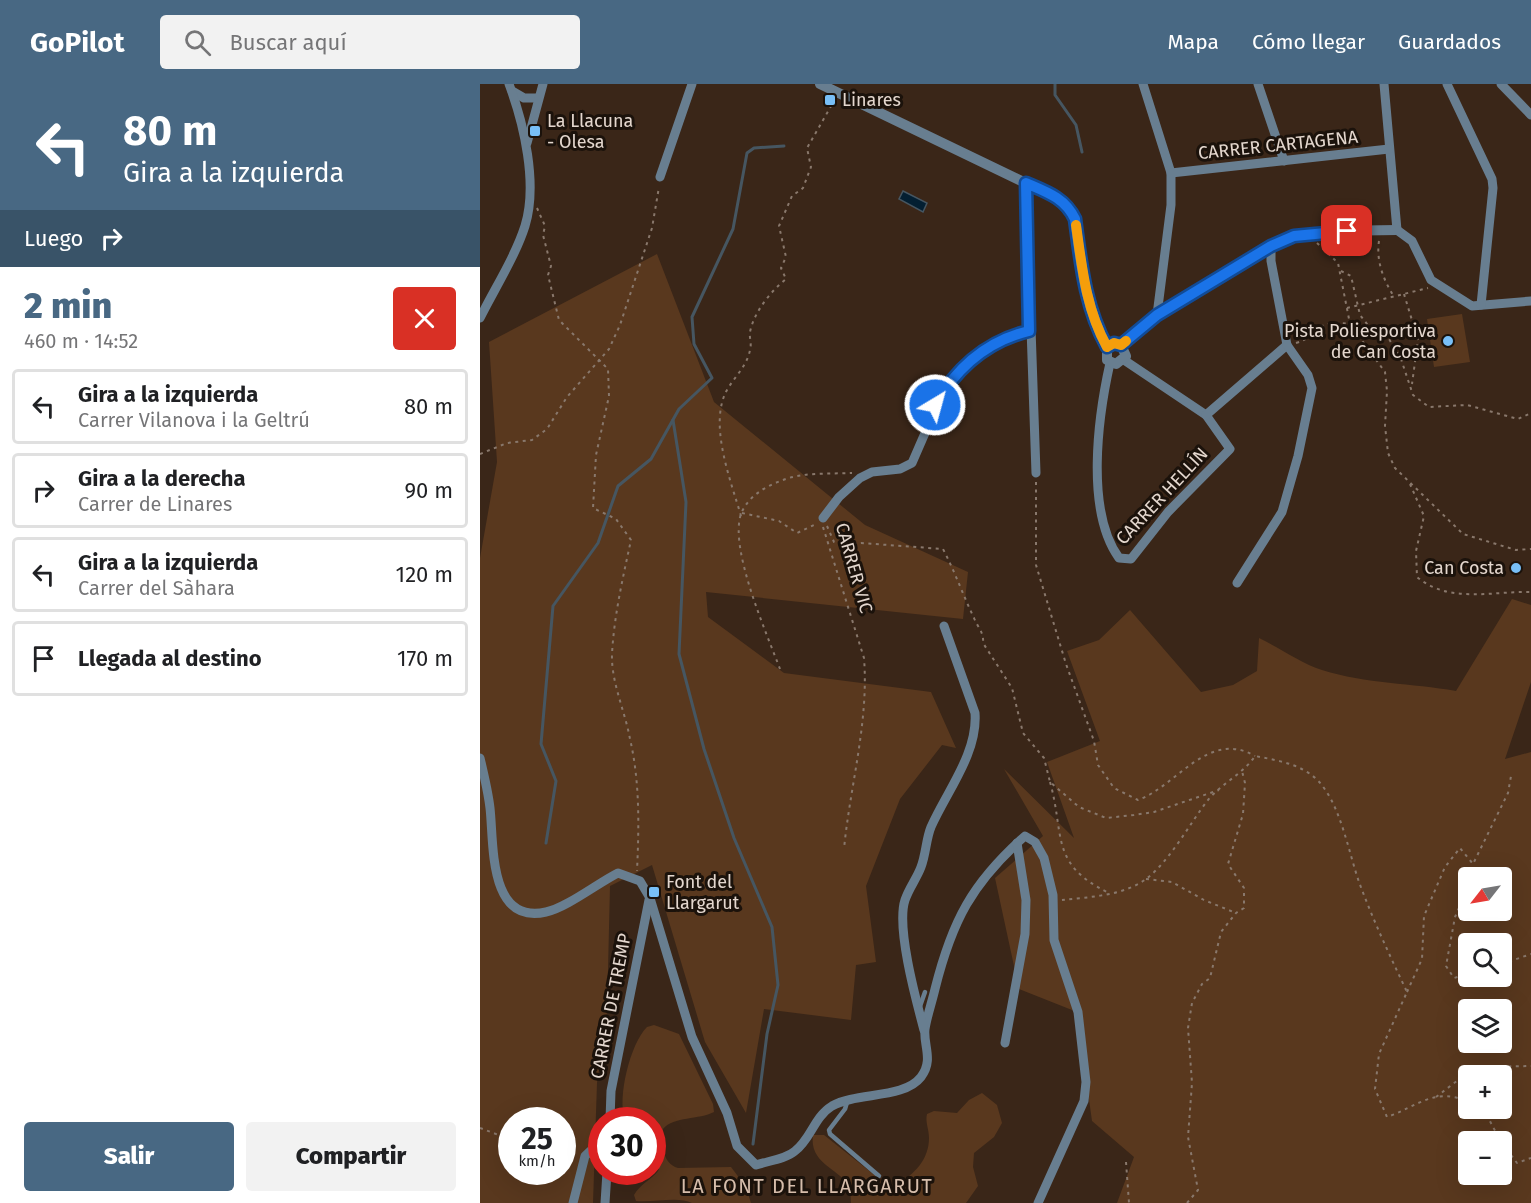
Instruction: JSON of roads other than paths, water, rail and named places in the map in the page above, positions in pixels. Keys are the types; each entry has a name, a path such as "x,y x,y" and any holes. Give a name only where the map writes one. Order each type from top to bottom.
{"street":[{"path":"527,146 543,84"},
{"path":"660,177 692,84"},
{"path":"820,84 1054,195 1071,210 1075,219 1085,291 1097,330 1107,347 1105,356 1110,363 1116,364 1124,360 1126,352 1121,345 1114,343 1107,347"},
{"path":"1143,84 1171,173 1171,205 1157,315"},
{"path":"1258,84 1284,161"},
{"path":"1384,84 1397,230"},
{"path":"1447,84 1492,179 1481,305"},
{"path":"1501,84 1531,115"},
{"path":"511,88 524,98 538,98"},
{"path":"480,318 525,226 529,200 527,146 511,88"},
{"name":"CARRER CARTAGENA","path":"1171,173 1389,149"},
{"path":"1026,183 1029,331 1036,473"},
{"path":"1121,345 1157,315 1271,246 1305,234 1397,230 1413,241 1431,280 1472,306 1531,301"},
{"path":"1237,583 1282,512 1298,456 1312,388 1308,375 1287,345 1271,261 1271,246"},
{"name":"CARRER VIC","path":"823,518 849,487 872,472 900,470 912,463 942,394 984,348 1005,337 1029,331"},
{"path":"1206,415 1287,345"},
{"name":"CARRER HELLÍN","path":"1110,363 1105,385 1095,480 1110,545 1119,558 1131,559 1168,512 1230,449 1206,415 1124,360"},
{"path":"480,758 489,807 496,880 504,897 517,909 532,913 546,912 618,873 636,879 650,898 679,1002 692,1037 727,1113 737,1146 756,1165 794,1152 819,1117 831,1107 848,1099 904,1089 921,1078 928,1054 902,920 905,901 922,865 930,829 967,756 976,727 975,713 944,626"},
{"path":"924,1031 942,962 956,921 972,893 999,859 1025,836 1035,842 1044,858 1053,901 1054,940 1077,1012 1086,1082 1084,1101 1038,1203"},
{"path":"1005,1043 1024,934 1026,900 1017,843"},
{"name":"CARRER DE TREMP","path":"610,1107 611,1091 650,898"},
{"path":"573,1203 585,1156 588,1153"},
{"path":"605,1203 606,1185"}],"lane":[{"path":"919,1010 925,992"},
{"path":"848,1099 845,1109 829,1130 830,1134 879,1176"}],"water":[{"path":"903,191 927,203 923,212 899,199"}],"waterway":[{"path":"1055,84 1055,95 1076,125 1082,152"},
{"path":"546,843 556,781 541,744 553,606 598,543 618,486 651,459 679,409 712,378 694,344 692,317 733,229 747,153 754,148 784,146"},
{"path":"673,420 686,502 679,654 704,749 734,838 772,927 778,985 767,1034 753,1144"}],"place":[{"name":"Linares","path":"830,100"},
{"name":"La Llacuna - Olesa","path":"535,131"},
{"name":"Pista Poliesportiva de Can Costa","path":"1448,341"},
{"name":"Can Costa","path":"1516,568"},
{"name":"Font del Llargarut","path":"654,892"}],"district":[{"name":"LA FONT DEL LLARGARUT","path":"807,1186"}]}
